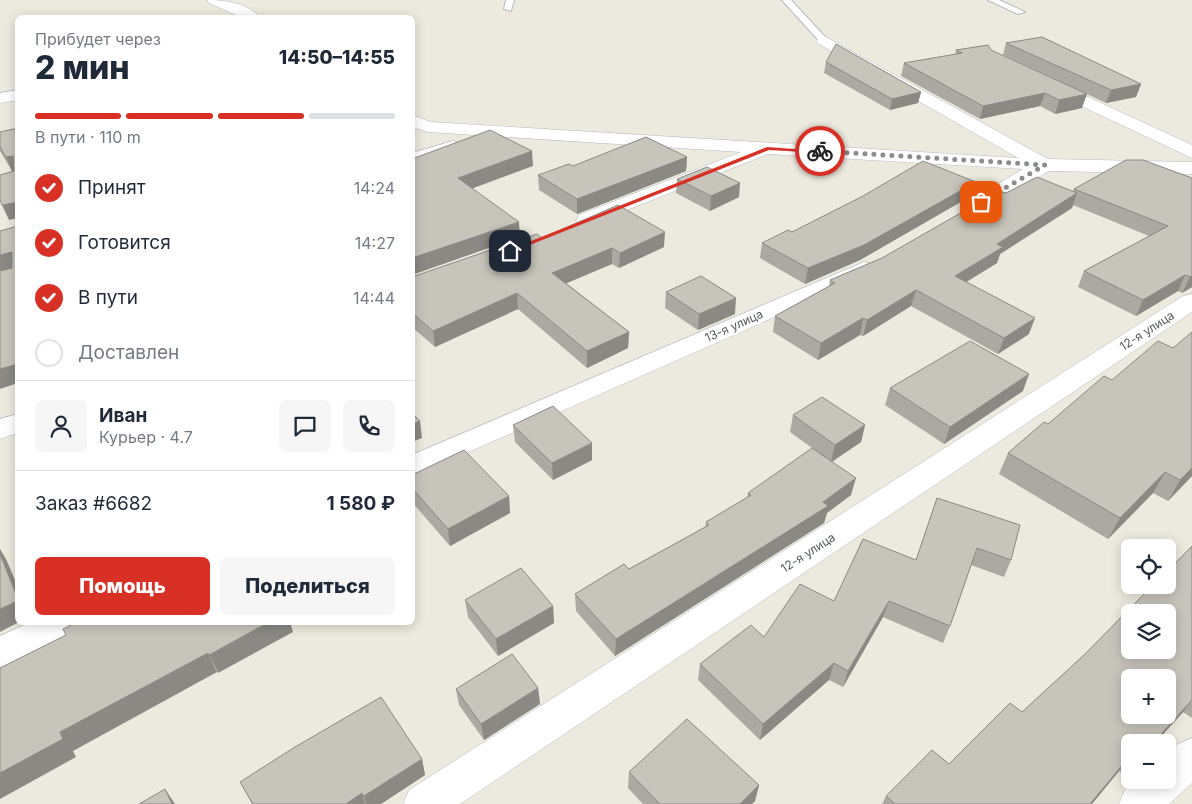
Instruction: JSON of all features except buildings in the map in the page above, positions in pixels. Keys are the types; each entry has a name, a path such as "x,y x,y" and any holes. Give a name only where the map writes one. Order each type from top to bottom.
{"street":[{"path":"214,0 249,15"},
{"path":"824,41 1045,165"},
{"path":"1039,80 1192,152"},
{"path":"0,82 15,82"},
{"path":"0,98 15,96"},
{"path":"415,121 428,127 1045,165 1192,168"},
{"path":"415,158 505,132"},
{"path":"565,229 769,148"},
{"path":"953,218 1045,165"},
{"name":"13-я улица","path":"415,466 869,267 886,257"},
{"name":"12-я улица","path":"424,804 1192,301"},
{"path":"0,430 15,424"},
{"path":"0,653 61,625"},
{"path":"1176,771 1192,757"},
{"path":"1140,804 1156,789"}],"lane":[{"path":"786,0 824,41"},
{"path":"992,0 1021,12"}],"way so far":[{"path":"820,151 1045,165 981,202"}],"route":[{"path":"510,251 769,148 820,151"}]}
